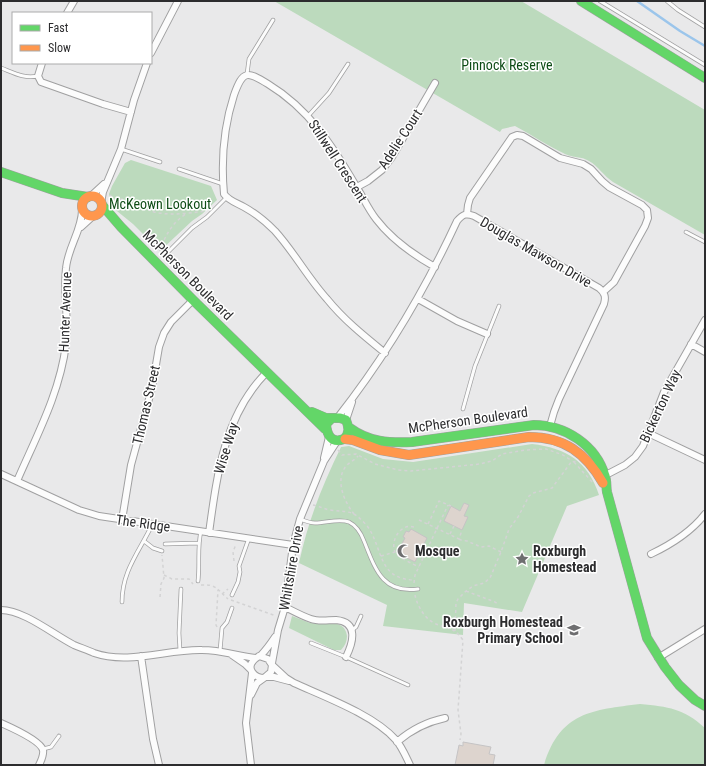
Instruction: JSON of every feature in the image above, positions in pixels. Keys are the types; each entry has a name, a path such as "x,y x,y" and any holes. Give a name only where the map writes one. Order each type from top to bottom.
{"street":[{"path":"68,12 74,1"},
{"path":"152,51 178,1"},
{"path":"580,1 705,78"},
{"path":"42,64 38,76 41,82 131,112"},
{"path":"62,193 82,209 86,215 93,217 101,211 103,192 121,149 147,64"},
{"path":"248,74 242,77 238,84 231,106 223,159 224,194 256,215 275,232 338,312 360,334 385,353"},
{"name":"Stillwell Crescent","path":"248,74 255,76 278,90 295,103 308,116 323,134 357,187 369,209 388,233 403,247 434,267"},
{"name":"Adelie Court","path":"357,187 368,181 382,170 392,157 434,83"},
{"path":"467,214 470,198 512,137 517,135 523,136 560,158 583,164 591,169 609,187 642,205 647,210 648,218 645,226 614,282 603,292"},
{"path":"1,172 62,193 97,198 102,204"},
{"path":"82,209 83,201 99,190 108,180"},
{"name":"McPherson Boulevard","path":"102,204 121,227 193,300 334,438 353,440 380,450 409,455 522,438 546,438 574,449 586,459 606,490 647,638 658,658 670,674 685,691 705,706"},
{"name":"Hunter Avenue","path":"17,481 59,380 66,342 66,267 70,249 82,220 82,209"},
{"name":"Douglas Mawson Drive","path":"341,421 354,397 385,353 418,299 457,221 461,216 467,214 474,216 599,288 606,298 559,399 550,426"},
{"name":"McPherson Boulevard","path":"93,217 110,221 121,227"},
{"name":"Hunter Avenue","path":"78,231 93,217"},
{"path":"418,299 457,321 487,334"},
{"name":"Thomas Street","path":"122,520 131,465 146,410 159,347 164,333 172,322 193,300"},
{"name":"Bickerton Way","path":"600,479 615,471 635,457 643,446 664,392 705,320"},
{"path":"691,344 705,352"},
{"name":"Wise Way","path":"209,533 217,475 231,428 242,404 254,385 266,373"},
{"name":"McPherson Boulevard","path":"305,409 320,416 341,421 356,433 366,438 382,442 412,442 520,426 550,426 578,438 589,448 598,460 600,479"},
{"path":"341,421 349,432 334,438 326,424 341,421"},
{"path":"648,433 705,460"},
{"name":"Whiltshire Drive","path":"324,461 334,438"},
{"name":"Whiltshire Drive","path":"258,657 272,642 278,630 285,607 293,545 300,519 334,438"},
{"name":"The Ridge","path":"1,474 79,510 99,516 293,545"},
{"path":"651,554 669,545 685,534 705,514"},
{"path":"285,607 312,619 343,622 348,624 352,630 353,636 352,643 346,657"},
{"path":"3,611 21,615 74,645 96,654 118,657 141,656 180,650 203,650 265,657 286,678 294,683 367,717 384,728 397,742 410,765"},
{"path":"658,658 705,629"},
{"name":"Whiltshire Drive","path":"272,664 278,630"},
{"path":"227,652 245,664 257,677 274,677 294,683"},
{"path":"141,656 153,739 159,765"},
{"path":"251,765 246,723 252,663 258,657"},
{"path":"248,702 258,683 271,672 272,664"},
{"path":"397,742 417,727 445,718"},
{"path":"1,723 20,732 39,744 43,749 41,760 38,765"}],"lane":[{"path":"600,1 705,65"},
{"path":"667,1 678,10 705,27"},
{"path":"248,74 249,59 273,20"},
{"path":"308,116 329,93 348,64"},
{"path":"1,68 21,77 38,76"},
{"path":"121,149 160,162"},
{"path":"179,169 223,184"},
{"path":"168,252 192,228 208,217 227,197"},
{"path":"686,232 705,242"},
{"path":"463,409 475,366 499,306"},
{"path":"300,519 316,523 340,521 348,522 357,528 362,536 375,567 383,581 400,589 416,590"},
{"path":"122,602 122,588 125,575 152,524"},
{"path":"198,581 200,569 198,543 201,532"},
{"path":"232,594 238,582 240,572 239,566 249,538"},
{"path":"144,541 153,548 162,551"},
{"path":"165,544 198,543"},
{"path":"180,650 179,633 181,589"},
{"path":"220,652 222,630 232,608"},
{"path":"352,630 356,627 362,616"},
{"path":"311,643 408,685"},
{"path":"43,749 51,747 59,736"}],"path":[{"path":"114,200 122,198 141,204 148,210 154,212 173,214 214,210"},
{"path":"160,251 171,226 188,213"},
{"path":"334,438 342,455 356,454 375,464 398,470 411,471 480,464 492,461 502,454 525,450 546,449 554,451 600,479"},
{"path":"455,631 456,603 458,599 473,586 484,583 490,578 509,529 518,517 529,496 533,493 552,488 573,462 581,455"},
{"path":"356,515 346,502 341,479 344,469 358,456"},
{"path":"428,524 439,501 449,506 415,575 419,606 424,614 432,623 455,631 463,640 458,710 461,734 460,740"},
{"path":"419,520 461,540 481,546 489,546 501,552"},
{"path":"414,527 412,526 402,529 395,536 395,552 398,556 419,567"},
{"path":"450,534 454,526"},
{"path":"459,538 462,530"},
{"path":"235,565 233,555 236,544"},
{"path":"160,596 161,584 164,575 162,551"},
{"path":"381,556 395,552"},
{"path":"164,575 172,579 189,579 193,584 197,585 210,584 228,599 282,618"},
{"path":"222,594 231,587"},
{"path":"218,590 216,625 217,628 222,630"},
{"path":"466,591 499,605"}],"green space":[{"name":"Pinnock Reserve","path":"274,1 521,1 705,110 705,235 613,182 589,161 565,154 552,148 515,126 502,129 500,132"},
{"name":"McKeown Lookout","path":"131,160 211,186 217,200 160,251 133,224 112,207 109,194 112,186 125,163"},
{"path":"532,444 555,449 574,458 589,473 599,495 567,506 522,612 464,603 463,635 383,626 387,605 299,563 316,504 341,447 349,446 383,459 413,462"},
{"path":"292,616 310,623 332,623 342,626 347,636 345,645 341,650 334,650 289,628"},
{"path":"640,704 659,706 682,712 690,716 705,728 705,765 544,765 551,747 559,734 569,724 580,717 593,712"}],"building":[{"path":"464,503 469,505 464,516 468,517 462,530 444,521 451,506 460,511"},
{"path":"411,529 427,538 415,562 397,553 405,538 403,537 406,531 409,532"},
{"path":"463,742 491,747 489,754 495,755 493,765 455,765 459,745 463,746"}],"waterway":[{"path":"637,1 680,31 705,46"}],"traffic: fast":[{"path":"581,1 705,78"},
{"path":"1,172 62,193 88,197"},
{"path":"102,205 121,227 193,300 325,429"},
{"path":"312,412 326,418 340,418 346,420 348,430 344,439 336,440 330,438 327,432 326,424 331,419"},
{"path":"350,428 357,433 380,441 412,442 534,425 546,426 568,433 587,446 601,465 605,476 607,492 647,638 665,667 679,685 695,700 705,706"}],"traffic: slow":[{"path":"92,196 99,199 102,206 99,213 92,216 85,213 82,206 85,199 92,196"},
{"path":"345,439 353,440 380,450 409,455 529,437 542,438 553,440 573,449 589,463 603,483"}],"place":[{"name":"Mosque","path":"404,551"},
{"name":"Roxburgh Homestead","path":"522,559"},
{"name":"Roxburgh Homestead Primary School","path":"574,630"}]}
